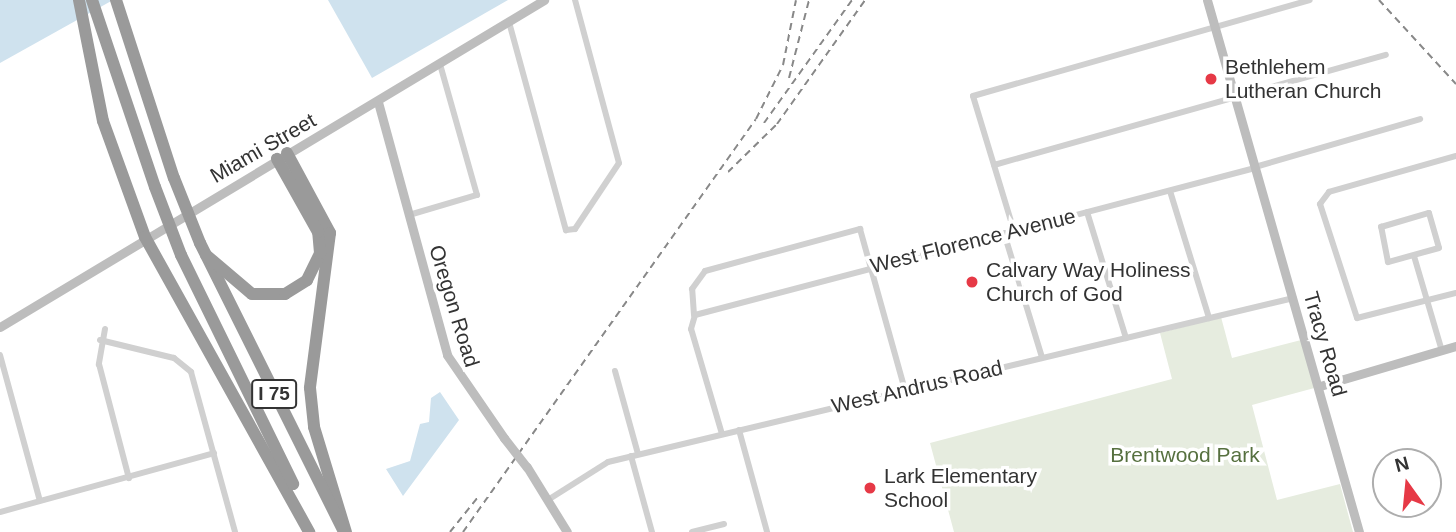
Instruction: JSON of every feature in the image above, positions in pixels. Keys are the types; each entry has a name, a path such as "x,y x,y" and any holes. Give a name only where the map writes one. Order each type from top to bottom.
{"highway":[{"path":"79,0 110,145 145,237 309,532"},
{"name":"I 75","path":"92,0 106,47 181,255 317,532"},
{"name":"I 75","path":"116,0 174,178 203,249 345,532"},
{"path":"203,249 251,294 285,295 307,280 320,253 318,232 282,156"},
{"path":"282,156 330,233 310,388 314,427 345,532"}],"street":[{"name":"Miami Street","path":"0,327 145,237 378,102 544,0"},
{"path":"509,22 566,230 580,222 618,163 575,0"},
{"name":"Tracy Road","path":"1207,0 1320,386 1359,532"},
{"path":"1014,231 995,165 971,98 1310,0"},
{"path":"995,165 1386,55"},
{"path":"409,215 477,195 440,64"},
{"name":"Oregon Road","path":"378,102 449,361 551,498 567,532"},
{"name":"West Florence Avenue","path":"693,316 1170,191 1420,120"},
{"path":"1456,156 1329,192 1321,201 1355,317 1456,293"},
{"path":"1170,191 1209,318"},
{"path":"1087,212 1126,338"},
{"path":"1432,214 1440,247 1414,256 1388,262 1379,230 1432,214"},
{"path":"722,434 693,316 692,289 705,271 860,229 905,390"},
{"path":"1004,233 1042,357"},
{"path":"1414,256 1442,351"},
{"name":"West Andrus Road","path":"551,498 589,469 635,455 1294,298"},
{"path":"105,330 100,340 99,364 130,478"},
{"path":"100,340 184,364 214,453 235,532"},
{"path":"1320,386 1456,346"},
{"path":"0,355 40,501"},
{"path":"615,371 652,532"},
{"path":"739,430 766,532"},
{"path":"0,512 214,453"},
{"path":"692,532 724,524"}],"green space":[{"name":"Brentwood Park","path":"1221,317 1232,358 1305,339 1318,387 1252,405 1277,500 1340,484 1353,532 954,532 930,443 1172,379 1160,333"}],"water":[{"path":"0,0 113,0 0,63"},
{"path":"328,0 508,0 372,78"},
{"path":"440,392 459,420 403,496 386,469 410,461 420,424 429,422 431,398"}],"railway":[{"path":"463,532 756,119 783,65 796,0"},
{"path":"789,78 809,0"},
{"path":"764,123 852,0"},
{"path":"728,172 777,124 865,0"},
{"path":"1379,0 1456,84"},
{"path":"450,532 478,497"}],"place":[{"name":"Bethlehem Lutheran Church","path":"1211,79"},
{"name":"Calvary Way Holiness Church of God","path":"972,282"},
{"name":"Lark Elementary School","path":"870,488"}]}
